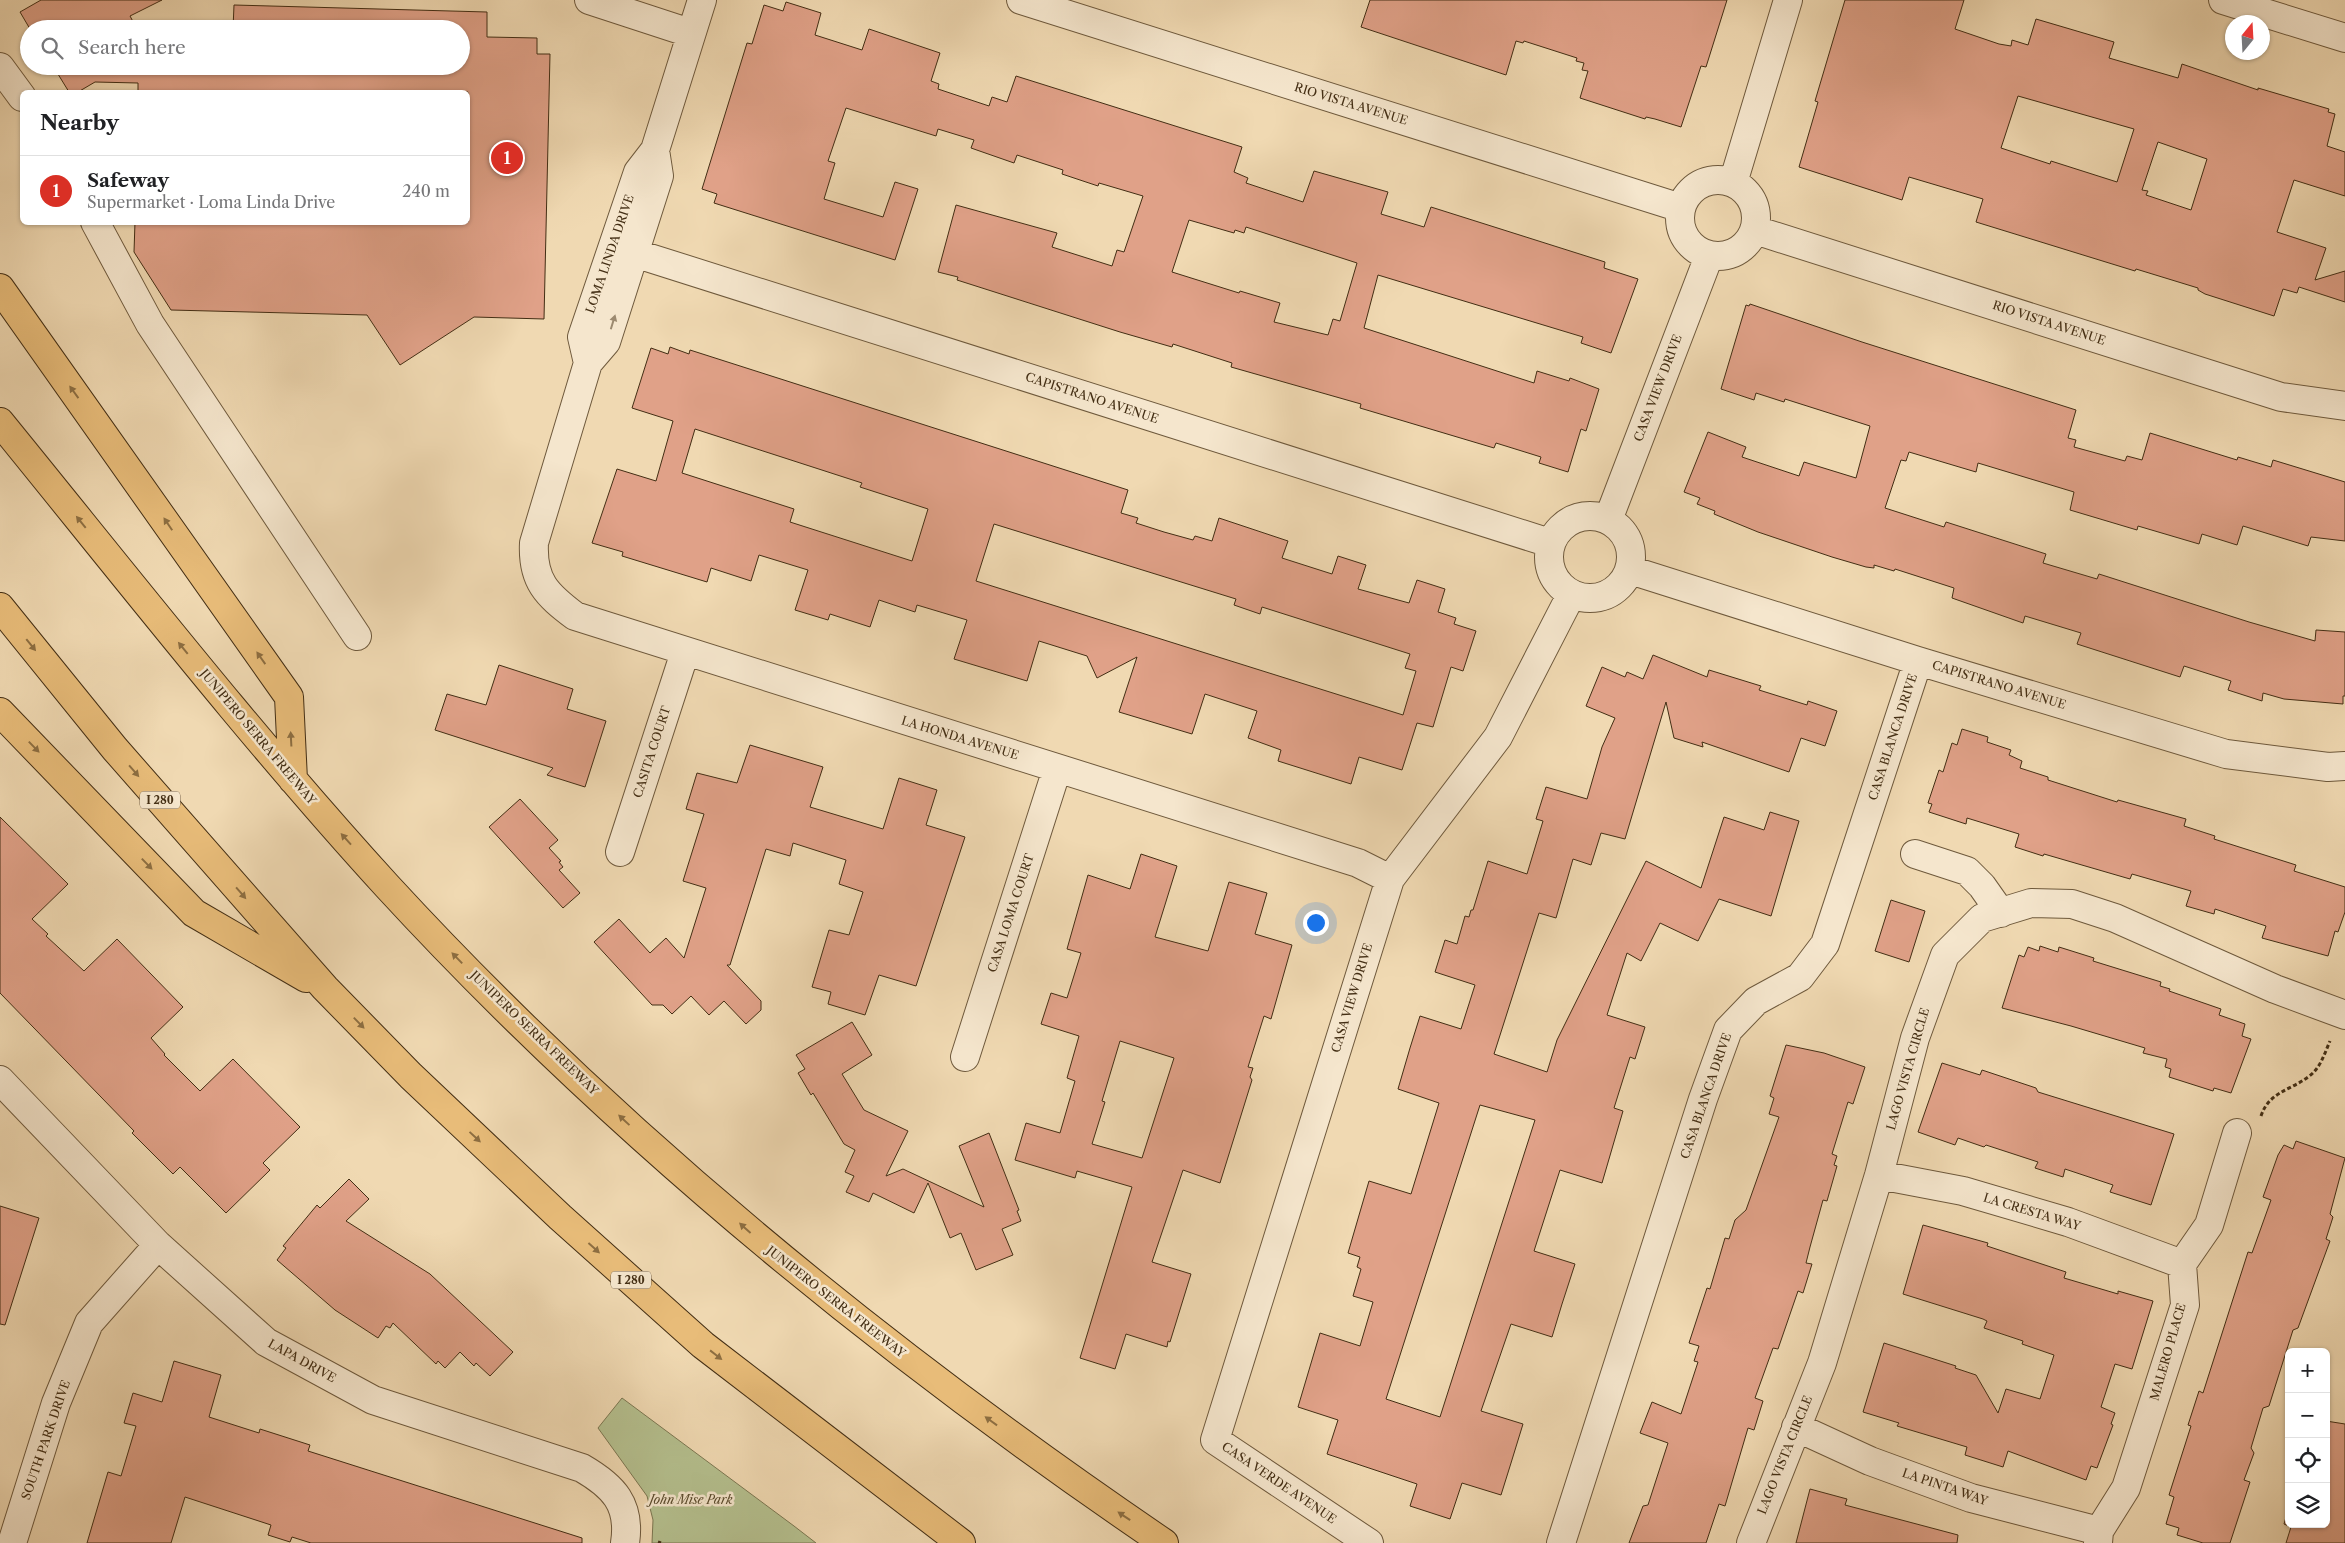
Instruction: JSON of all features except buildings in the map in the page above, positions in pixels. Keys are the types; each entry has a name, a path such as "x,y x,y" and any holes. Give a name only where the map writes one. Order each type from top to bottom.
{"highway":[{"path":"0,288 289,697 293,780"},
{"name":"JUNIPERO SERRA FREEWAY","path":"0,422 293,780 389,887 510,1012 629,1125 758,1239 948,1389 1032,1451 1164,1543"},
{"name":"I 280","path":"0,607 115,749 325,988 411,1076 560,1217 703,1345 866,1472 962,1543"},
{"path":"0,712 194,913 325,988"}],"street":[{"path":"589,0 690,34"},
{"name":"LOMA LINDA DRIVE","path":"588,363 582,337 638,172 655,150 702,0"},
{"name":"RIO VISTA AVENUE","path":"1021,0 1681,208"},
{"path":"1733,183 1788,0"},
{"path":"2223,0 2345,38"},
{"path":"0,67 20,94"},
{"name":"LOMA LINDA DRIVE","path":"541,582 533,559 534,543 588,363 606,342 659,176 655,150"},
{"path":"1721,180 1733,183 1745,190 1754,202 1757,216 1755,230 1749,243 1737,253 1723,256 1708,256 1697,251 1685,237 1680,220 1681,208 1687,196 1696,187 1708,182 1721,180"},
{"path":"97,225 150,324 357,636"},
{"name":"RIO VISTA AVENUE","path":"1755,230 2281,397 2345,406"},
{"name":"CAPISTRANO AVENUE","path":"634,253 1550,543"},
{"name":"CASA VIEW DRIVE","path":"1608,520 1708,256"},
{"path":"1581,516 1595,516 1608,520 1620,529 1628,541 1632,555 1630,570 1623,582 1613,592 1600,598 1585,599 1571,595 1559,586 1551,573 1548,558 1550,543 1557,531 1567,522 1581,516"},
{"name":"CAPISTRANO AVENUE","path":"1630,570 1918,661 2226,754 2328,767 2345,766"},
{"name":"LA HONDA AVENUE","path":"541,582 550,597 575,616 1358,863 1390,879"},
{"name":"CASA VIEW DRIVE","path":"1215,1440 1390,879 1498,737 1571,595"},
{"name":"CASITA COURT","path":"620,852 685,652"},
{"name":"CASA BLANCA DRIVE","path":"1561,1543 1700,1108 1728,1030 1756,1000 1800,977 1825,944 1918,661"},
{"name":"CASA LOMA COURT","path":"965,1056 1057,768"},
{"path":"1916,854 1967,871 1982,886 2000,913"},
{"name":"LAGO VISTA CIRCLE","path":"1751,1543 1822,1363 1879,1175 1915,1038 1945,955 1982,918 2031,903 2072,904 2114,918 2275,989 2341,1025"},
{"name":"LAPA DRIVE","path":"0,1080 158,1245 266,1342 373,1400 582,1468 605,1481 621,1502 627,1528 624,1543"},
{"path":"2182,1264 2209,1225 2248,1126"},
{"name":"LA CRESTA WAY","path":"1879,1175 1963,1191 2001,1202 2068,1222 2182,1264"},
{"name":"SOUTH PARK DRIVE","path":"12,1543 56,1403 89,1323 158,1245"},
{"name":"MALERO PLACE","path":"2099,1537 2126,1488 2184,1305 2182,1264"},
{"name":"LA PINTA WAY","path":"1796,1427 1870,1461 1971,1498 2099,1537"},
{"name":"CASA VERDE AVENUE","path":"1215,1440 1368,1543"}],"path":[{"path":"2248,1126 2274,1094 2308,1077 2320,1066 2331,1039 2341,1025"}],"green space":[{"name":"John Mise Park","path":"622,1398 816,1543 652,1543 653,1520 647,1496 598,1428"}],"place":[{"name":"Safeway","path":"507,158"}]}
